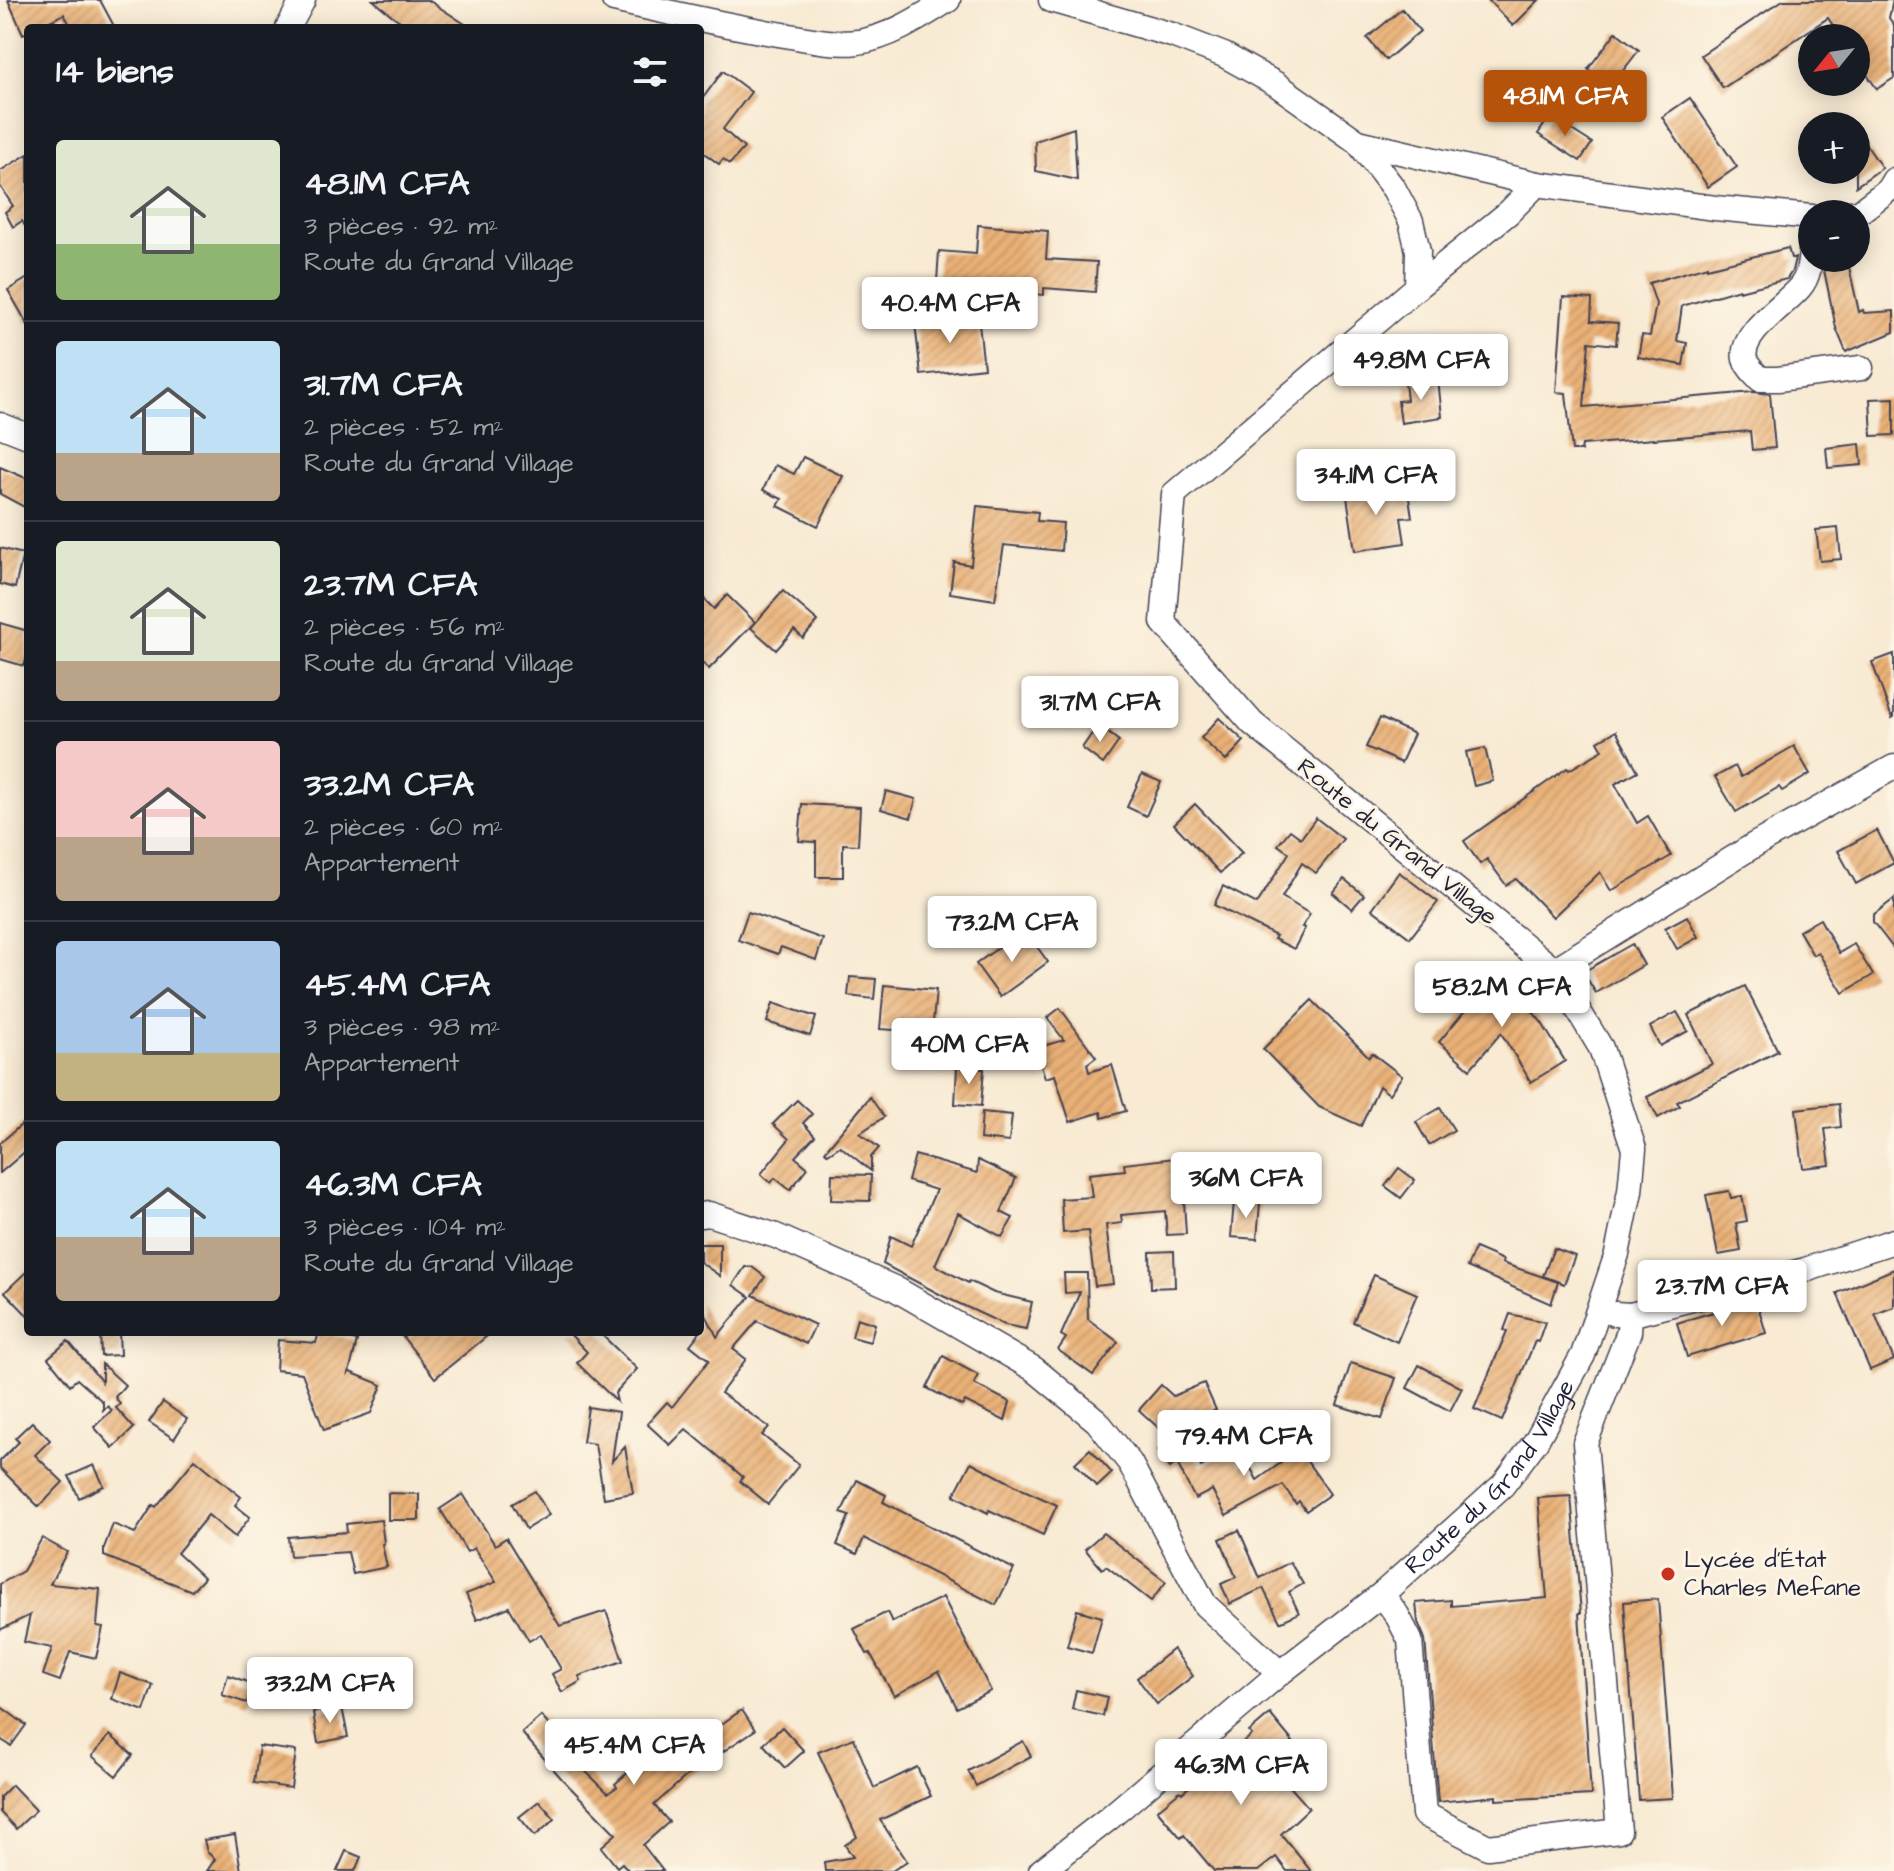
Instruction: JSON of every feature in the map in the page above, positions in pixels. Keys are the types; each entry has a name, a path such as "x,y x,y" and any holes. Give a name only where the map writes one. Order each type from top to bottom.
{"street":[{"path":"290,24 303,0"},
{"path":"614,0 740,28 826,42 858,42 883,36 948,0"},
{"path":"1051,0 1172,35 1224,55 1276,84 1358,142 1394,189 1411,221 1418,251 1417,287"},
{"path":"1358,142 1537,184 1798,216"},
{"path":"1870,204 1888,190 1894,180"},
{"name":"Route du Grand Village","path":"1041,1871 1108,1819 1280,1673 1382,1594 1503,1485 1536,1441 1575,1372 1617,1254 1630,1191 1634,1149 1601,1048 1554,970 1252,723 1163,622 1174,494 1508,213 1537,184"},
{"path":"1807,272 1799,289 1783,301 1751,337 1745,354 1746,363 1760,379 1861,368"},
{"path":"0,425 24,434"},
{"path":"1554,970 1756,844 1894,767"},
{"path":"704,1215 776,1236 894,1288 1034,1369 1097,1421 1130,1463 1205,1605 1280,1673"},
{"path":"1597,1313 1630,1315 1805,1270 1894,1241"},
{"path":"1382,1594 1410,1640 1424,1814 1488,1847 1619,1831 1585,1443 1629,1332 1630,1315"}],"building":[{"path":"8,0 100,0 113,24 70,24 64,14 44,24 24,24 23,34"},
{"path":"373,0 428,0 465,24 405,24"},
{"path":"1488,0 1539,0 1513,26"},
{"path":"1783,0 1893,0 1889,18 1894,25 1894,78 1877,89 1870,79 1870,24 1832,24 1828,18 1819,24 1798,24 1798,38 1723,88 1701,55"},
{"path":"1402,9 1420,31 1386,60 1367,38"},
{"path":"1616,32 1639,50 1611,86 1588,69"},
{"path":"723,71 751,92 723,129 744,148 730,164 723,159 719,164 704,153 704,97"},
{"path":"1690,98 1737,167 1708,187 1662,117"},
{"path":"1550,116 1592,143 1580,161 1538,134"},
{"path":"1074,128 1077,180 1036,171 1035,141"},
{"path":"1870,150 1882,168 1870,176"},
{"path":"24,156 24,224 22,221 13,227 5,212 13,206 0,186 0,171"},
{"path":"978,225 1048,231 1046,259 1097,262 1095,292 1044,288 1044,295 974,290 974,283 937,281 939,251 976,254"},
{"path":"1788,248 1791,258 1795,258 1787,279 1682,306 1677,341 1687,343 1683,365 1638,357 1642,335 1650,336 1656,304 1649,283"},
{"path":"1824,272 1850,272 1859,312 1894,311 1894,332 1846,352 1836,328"},
{"path":"24,280 24,318 8,290"},
{"path":"1563,297 1592,299 1591,321 1618,323 1616,345 1589,342 1584,407 1753,392 1770,394 1775,448 1752,450 1750,431 1582,445 1581,451 1572,451 1566,393 1556,392"},
{"path":"978,315 984,368 921,375 915,323"},
{"path":"1438,379 1442,417 1401,423 1398,401 1407,400 1405,383"},
{"path":"1894,398 1894,435 1872,436 1870,399"},
{"path":"1860,444 1862,465 1828,468 1826,448"},
{"path":"803,457 843,476 818,526 778,506 782,499 763,490 775,465 794,474"},
{"path":"0,467 24,477 24,507 0,494"},
{"path":"1368,479 1371,498 1408,492 1412,517 1401,518 1405,543 1355,551 1345,483"},
{"path":"977,506 1038,512 1037,521 1063,523 1061,551 1004,545 995,600 950,593 954,562 971,565"},
{"path":"1838,528 1841,559 1820,561 1816,530"},
{"path":"0,548 23,554 15,588 0,584"},
{"path":"783,591 818,621 803,638 794,630 776,650 751,628"},
{"path":"727,595 755,622 709,669 704,665 704,599 714,609"},
{"path":"0,623 24,630 24,666 0,659"},
{"path":"1894,654 1894,717 1892,718 1872,662"},
{"path":"1219,718 1244,741 1226,761 1201,738"},
{"path":"1380,718 1414,734 1401,763 1366,747"},
{"path":"1098,725 1119,741 1103,764 1082,748"},
{"path":"1616,731 1638,771 1615,784 1637,823 1648,816 1671,856 1611,891 1600,872 1553,917 1516,879 1506,885 1487,859 1480,864 1464,841 1567,768 1569,770 1603,750 1598,741"},
{"path":"1794,746 1810,774 1782,791 1779,787 1736,812 1715,777 1735,766 1741,777"},
{"path":"1485,748 1493,781 1474,786 1466,752"},
{"path":"1142,774 1161,782 1146,816 1127,807"},
{"path":"886,791 916,799 911,818 881,809"},
{"path":"802,804 860,807 858,845 843,844 843,877 816,877 816,842 799,841"},
{"path":"1195,804 1242,853 1220,873 1174,824"},
{"path":"1316,818 1343,839 1316,873 1302,863 1282,897 1310,914 1294,949 1274,939 1276,936 1214,905 1223,886 1257,904 1289,853 1278,845 1290,830 1301,838"},
{"path":"1877,830 1894,863 1856,884 1838,851"},
{"path":"1399,872 1438,902 1410,938 1372,909"},
{"path":"1344,879 1364,895 1352,909 1333,893"},
{"path":"1894,899 1894,949 1873,922 1873,915"},
{"path":"748,912 823,939 816,960 781,947 778,954 738,940"},
{"path":"1687,916 1698,937 1677,949 1665,928"},
{"path":"1820,919 1839,953 1854,944 1873,975 1843,993 1818,952 1813,955 1799,931"},
{"path":"1027,933 1048,962 1000,997 976,964 1010,939 1014,944"},
{"path":"1632,944 1644,965 1596,993 1583,972"},
{"path":"1499,970 1542,1023 1565,1061 1531,1082 1501,1033 1470,1069 1439,1042 1472,1002 1467,996"},
{"path":"850,977 876,979 874,999 848,996"},
{"path":"884,985 936,990 931,1043 936,1043 934,1062 901,1058 916,1041 909,1035 910,1032 898,1025 894,1030 880,1029"},
{"path":"1745,986 1778,1051 1677,1102 1680,1106 1658,1118 1647,1097 1712,1064 1688,1015"},
{"path":"1312,1000 1369,1057 1372,1053 1402,1076 1389,1094 1379,1086 1361,1126 1319,1107 1263,1049"},
{"path":"773,1003 816,1017 810,1036 767,1022"},
{"path":"1060,1008 1096,1057 1087,1064 1089,1072 1112,1065 1126,1111 1102,1118 1101,1112 1070,1122 1055,1075 1045,1078 1036,1048 1064,1040 1047,1018"},
{"path":"1677,1012 1688,1031 1660,1046 1650,1027"},
{"path":"957,1067 984,1069 981,1106 955,1104"},
{"path":"870,1097 884,1117 860,1133 879,1148 871,1157 871,1171 840,1146 828,1154 825,1151"},
{"path":"797,1100 812,1114 803,1123 815,1136 795,1157 808,1168 790,1190 775,1178 771,1183 761,1174 789,1139 773,1124"},
{"path":"1839,1104 1841,1127 1825,1129 1830,1165 1803,1168 1796,1109"},
{"path":"1440,1108 1454,1130 1429,1145 1416,1122"},
{"path":"982,1112 1012,1115 1009,1142 980,1139"},
{"path":"24,1122 24,1152 0,1173 0,1143"},
{"path":"915,1155 977,1173 978,1160 1016,1178 1001,1212 1013,1218 1002,1237 958,1213 935,1265 994,1293 1032,1302 1026,1329 1005,1325 883,1264 891,1236 911,1246 936,1190 908,1181"},
{"path":"1183,1157 1187,1185 1183,1186 1186,1234 1167,1235 1165,1211 1121,1215 1122,1223 1106,1225 1113,1284 1095,1286 1088,1231 1063,1233 1061,1199 1092,1197 1089,1174 1125,1170 1124,1164"},
{"path":"1399,1168 1415,1180 1401,1198 1385,1186"},
{"path":"832,1174 871,1175 870,1201 831,1200"},
{"path":"1729,1191 1731,1198 1742,1196 1747,1221 1736,1223 1741,1251 1718,1255 1706,1195"},
{"path":"1234,1201 1260,1203 1257,1239 1231,1237"},
{"path":"704,1244 720,1244 720,1276 704,1265"},
{"path":"1475,1248 1503,1260 1502,1263 1558,1282 1551,1304 1467,1267"},
{"path":"1554,1248 1575,1256 1564,1284 1543,1276"},
{"path":"1174,1251 1175,1287 1151,1288 1150,1252"},
{"path":"745,1267 752,1267 765,1277 753,1295 815,1325 806,1344 757,1321 733,1349 746,1359 721,1393 769,1427 762,1435 799,1465 768,1504 740,1481 743,1477 686,1429 670,1445 647,1424 667,1402 672,1407 709,1360 690,1345 697,1336 704,1336 704,1311 717,1337 750,1297 733,1285"},
{"path":"1894,1269 1894,1307 1875,1314 1894,1360 1870,1370 1837,1293"},
{"path":"1064,1273 1087,1273 1088,1319 1118,1342 1093,1375 1058,1350 1066,1338 1061,1335 1080,1292 1065,1293"},
{"path":"24,1274 24,1312 5,1292"},
{"path":"1374,1275 1417,1294 1397,1342 1353,1322"},
{"path":"1756,1299 1766,1333 1687,1357 1677,1323"},
{"path":"1510,1314 1545,1322 1502,1421 1474,1409 1507,1331 1504,1330"},
{"path":"857,1318 875,1324 870,1342 852,1337"},
{"path":"100,1336 119,1336 120,1355 101,1356"},
{"path":"318,1336 357,1341 349,1373 382,1385 371,1413 324,1430 302,1373 276,1370 278,1340 316,1343"},
{"path":"402,1336 487,1336 435,1378"},
{"path":"572,1336 603,1336 637,1369 615,1393 617,1402 577,1363 587,1352"},
{"path":"68,1341 102,1382 102,1364 125,1385 115,1397 120,1404 116,1408 134,1428 113,1448 94,1427 112,1410 107,1406 103,1410 103,1402 77,1379 70,1385 48,1358"},
{"path":"943,1356 978,1375 974,1384 1010,1402 1005,1421 965,1401 962,1406 927,1388"},
{"path":"1351,1363 1396,1378 1382,1419 1337,1405"},
{"path":"1419,1365 1462,1388 1450,1411 1407,1388"},
{"path":"1204,1383 1216,1410 1164,1433 1139,1410 1161,1385 1173,1396"},
{"path":"163,1402 187,1419 174,1439 149,1422"},
{"path":"588,1407 619,1412 612,1461 625,1447 633,1493 604,1498 595,1444 583,1442"},
{"path":"32,1422 50,1440 35,1455 63,1482 39,1507 0,1468 0,1461 19,1442 15,1438"},
{"path":"1181,1435 1201,1467 1232,1450 1240,1465 1247,1461 1257,1480 1299,1450 1330,1494 1306,1511 1299,1501 1296,1504 1283,1485 1226,1516 1212,1490 1195,1499 1177,1463 1170,1468 1158,1450"},
{"path":"1090,1449 1112,1473 1097,1487 1075,1463"},
{"path":"195,1459 241,1497 235,1505 250,1517 235,1537 208,1515 177,1553 204,1578 192,1591 104,1556 113,1524 135,1533 153,1505 156,1507"},
{"path":"971,1462 1057,1505 1043,1535 989,1510 988,1513 954,1495"},
{"path":"94,1465 104,1486 79,1498 69,1476"},
{"path":"857,1480 886,1495 883,1502 1014,1569 996,1605 864,1538 857,1554 837,1545 849,1516 841,1513"},
{"path":"535,1491 549,1515 526,1529 512,1504"},
{"path":"388,1493 419,1494 419,1520 388,1520"},
{"path":"463,1494 495,1545 506,1538 560,1626 606,1611 623,1661 579,1676 581,1681 562,1692 552,1674 561,1669 541,1634 529,1641 509,1607 477,1620 466,1594 496,1582 474,1548 467,1552 440,1509"},
{"path":"1571,1496 1591,1795 1496,1800 1496,1796 1438,1802 1425,1639 1418,1622 1416,1603 1451,1600 1451,1606 1547,1598 1538,1498"},
{"path":"381,1520 387,1567 353,1574 348,1552 290,1556 288,1537 347,1532 346,1524"},
{"path":"1239,1530 1260,1578 1290,1562 1303,1584 1289,1592 1299,1613 1280,1622 1263,1588 1230,1604 1221,1584 1236,1577 1220,1539"},
{"path":"1103,1533 1166,1582 1151,1601 1106,1566 1102,1569 1085,1549"},
{"path":"42,1538 67,1552 50,1584 100,1589 97,1626 103,1627 96,1658 70,1652 60,1681 43,1675 52,1648 24,1642 30,1615 0,1630 0,1584 23,1571"},
{"path":"943,1597 991,1691 957,1708 939,1671 894,1696 854,1629 887,1612 892,1622"},
{"path":"1658,1599 1673,1798 1639,1800 1624,1602"},
{"path":"1077,1610 1102,1617 1092,1653 1067,1646"},
{"path":"1173,1649 1193,1676 1157,1704 1137,1678"},
{"path":"120,1673 153,1685 144,1711 112,1699"},
{"path":"228,1675 253,1684 247,1703 222,1695"},
{"path":"1076,1690 1107,1697 1103,1716 1072,1709"},
{"path":"0,1706 26,1725 11,1746 0,1739"},
{"path":"342,1707 348,1737 318,1743 313,1712"},
{"path":"742,1710 755,1730 684,1778 654,1805 669,1822 643,1845 663,1871 629,1871 622,1863 617,1867 601,1847 616,1834 522,1733 541,1716 581,1762 578,1764 608,1793 649,1754 660,1766"},
{"path":"1270,1714 1293,1742 1269,1763 1309,1808 1281,1834 1311,1871 1287,1871 1276,1857 1258,1871 1214,1871 1184,1835 1181,1838 1157,1810 1252,1735 1249,1732"},
{"path":"782,1727 804,1751 785,1768 763,1744"},
{"path":"110,1735 133,1755 116,1776 92,1756"},
{"path":"854,1738 874,1788 917,1767 931,1796 880,1820 907,1861 892,1871 825,1871 824,1862 853,1857 845,1845 857,1837 818,1752"},
{"path":"1023,1741 1031,1756 976,1786 968,1771"},
{"path":"259,1746 296,1751 291,1788 254,1783"},
{"path":"12,1785 36,1810 16,1829 0,1812 0,1797"},
{"path":"539,1801 555,1819 535,1836 519,1817"},
{"path":"235,1835 241,1871 207,1871 215,1859 207,1852 204,1840"},
{"path":"346,1851 361,1857 355,1871 337,1871"}],"place":[{"name":"Lycée d'État Charles Mefane","path":"1668,1574"}]}
